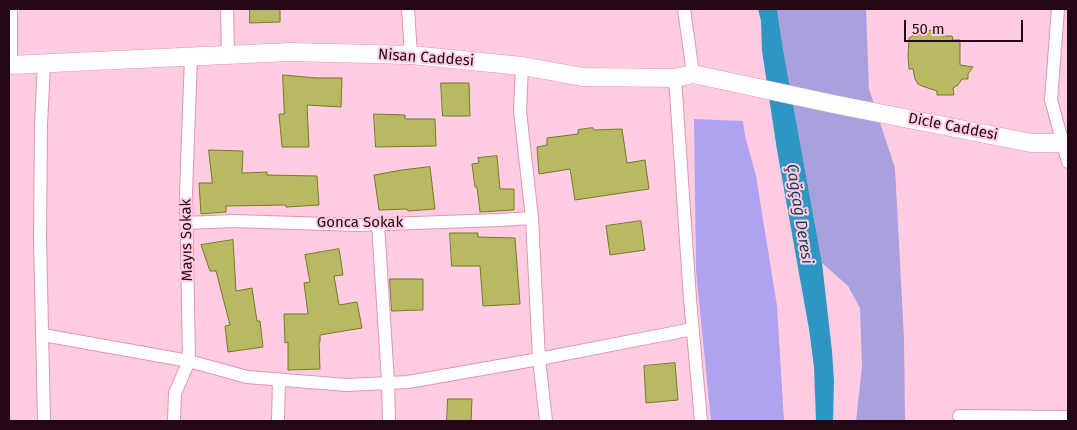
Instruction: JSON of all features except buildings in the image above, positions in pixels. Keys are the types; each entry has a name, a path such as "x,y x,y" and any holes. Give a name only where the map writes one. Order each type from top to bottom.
{"street":[{"path":"10,65 11,9"},
{"path":"227,9 228,55"},
{"path":"408,9 411,55"},
{"path":"684,9 693,74"},
{"path":"1058,9 1051,100 1065,142 1068,162"},
{"name":"Nisan Caddesi","path":"10,65 290,52 411,55 522,66 583,77 675,78 693,74 838,105"},
{"name":"Mayıs Sokak","path":"174,421 176,393 189,361 186,183 191,56"},
{"path":"44,63 41,125 40,238 44,421"},
{"path":"522,66 520,111 532,218 539,360 546,421"},
{"path":"675,78 700,421"},
{"name":"Dicle Caddesi","path":"838,105 1031,143 1065,142"},
{"name":"Gonca Sokak","path":"186,223 233,221 359,225 532,218"},
{"path":"378,224 389,421"},
{"path":"43,335 189,361 247,377 347,384 408,382 539,360 693,329"},
{"path":"278,421 279,379"},
{"path":"959,416 1068,417"}],"shaded area":[{"path":"777,9 866,9 869,89 895,168 904,338 905,421 856,421 862,367 860,308 848,286 822,263"},
{"path":"694,119 743,121 745,136 756,176 777,306 784,421 711,421 696,271"}],"water":[{"name":"Çağçağ Deresi","path":"758,9 777,9 822,263 832,351 834,381 833,421 816,421 814,367 809,329 777,150 762,51 761,21"}]}
